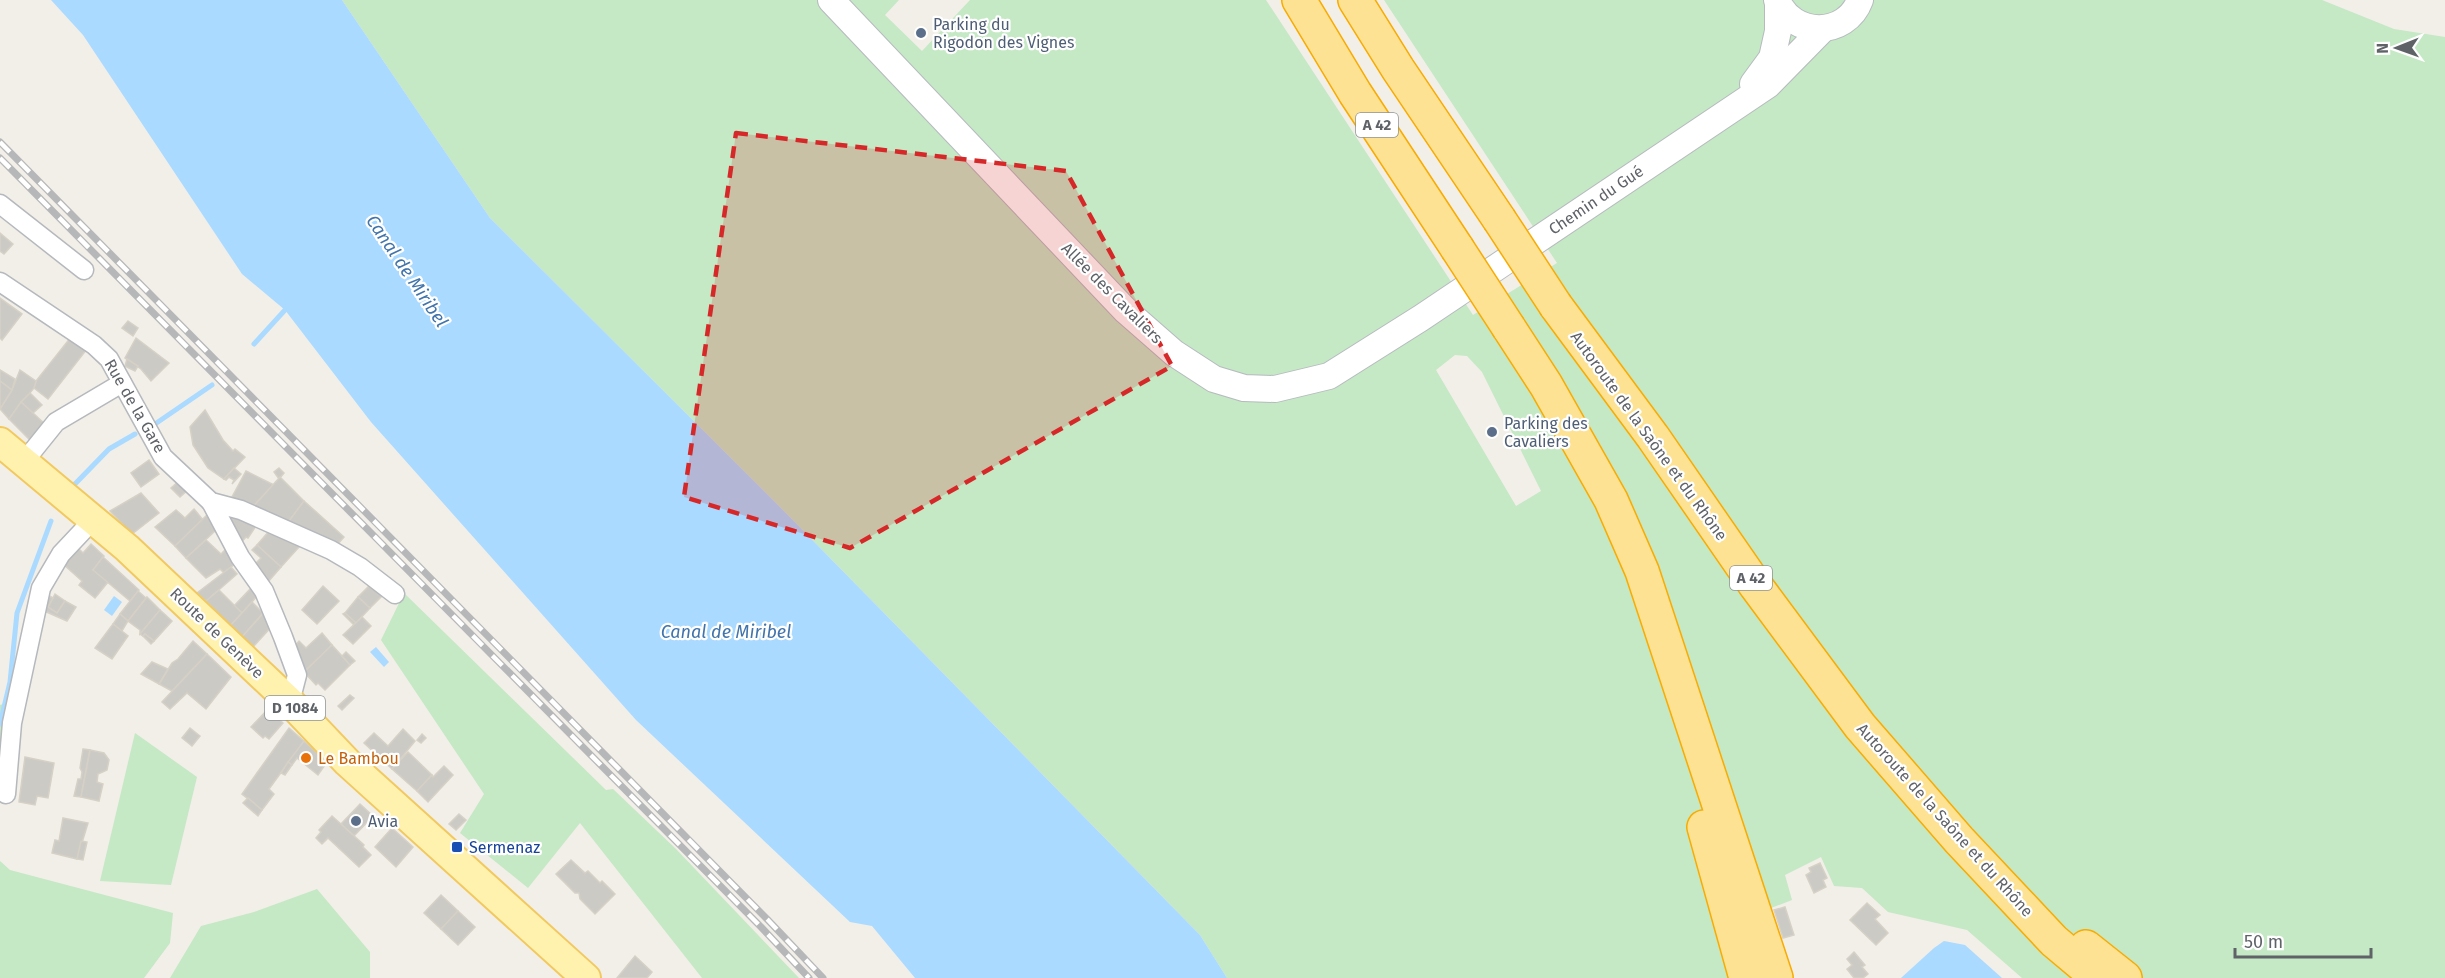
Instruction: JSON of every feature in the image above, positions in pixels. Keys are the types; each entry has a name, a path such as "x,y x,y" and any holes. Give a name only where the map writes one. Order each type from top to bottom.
{"highway":[{"name":"A 42","path":"1299,0 1355,93 1546,385 1611,500 1642,570 1776,978"},
{"name":"Autoroute de la Saône et du Rhône","path":"1355,0 1398,69 1556,306 1653,437 1756,586 1860,726 1959,840 2054,941 2098,978"},
{"path":"1377,0 1393,26 1398,69"},
{"path":"1580,443 1635,593 1695,793 1746,978"},
{"path":"1959,840 2125,978"}],"main road":[{"name":"Route de Genève","path":"0,442 169,587 290,702 347,762 586,978"}],"street":[{"name":"Allée des Cavaliers","path":"831,0 1126,311 1174,353 1214,379 1244,388 1275,389 1329,376 1458,293"},
{"name":"Chemin du Gué","path":"1458,293 1768,85 1823,29 1839,24 1849,17 1860,0"},
{"name":"Chemin du Gué","path":"1735,108 1772,58 1778,31 1777,2"},
{"path":"1777,2 1787,16 1796,23 1823,29"},
{"path":"0,204 84,270"},
{"name":"Rue de la Gare","path":"0,282 94,345 109,359 163,457 211,502 241,510 331,550 360,567 395,594"},
{"path":"23,463 56,422 123,383"},
{"path":"211,502 240,557 264,591 283,637 297,675 290,702"},
{"path":"6,794 12,723 41,588 62,554 93,520"}],"highlighted area":[{"path":"736,133 1066,171 1172,366 850,548 684,497"}],"green space":[{"path":"342,0 899,0 885,15 922,51 970,0 1266,0 1473,315 1557,263 1384,0 2322,0 2394,29 2445,37 2445,978 2022,978 1967,930 1888,912 1862,888 1834,886 1821,857 1785,875 1792,900 1766,910 1791,978 1227,978 1200,935 778,505 490,218","holes":["1455,355 1467,356 1482,372 1541,491 1516,506 1436,370"]},
{"path":"404,593 606,790 613,789 676,849 799,978 702,978 580,823 528,888 460,833 484,794 381,640"},
{"path":"14,700 0,762 0,705"},
{"path":"135,733 197,777 171,885 100,881"},
{"path":"0,861 10,870 173,913 170,943 144,978 0,978"},
{"path":"317,889 370,952 370,978 170,978 201,926 254,912"}],"water":[{"name":"Canal de Miribel","path":"51,0 342,0 490,218 778,505 1200,935 1227,978 915,978 872,926 850,922 636,720 371,422 285,310 242,274 83,35"},
{"path":"114,596 122,602 112,616 104,610"},
{"path":"376,647 389,662 384,667 370,652"},
{"path":"1944,941 1965,945 2002,978 1901,978"}],"building":[{"path":"0,233 13,244 4,254 0,251"},
{"path":"0,298 22,314 2,340 0,338"},
{"path":"128,321 138,328 133,336 122,328"},
{"path":"71,337 87,349 48,399 34,388 36,381"},
{"path":"136,338 169,363 151,381 141,369 125,358"},
{"path":"127,359 138,366 135,371 125,366"},
{"path":"0,370 15,379 12,390 0,381"},
{"path":"20,370 36,381 34,388 9,419 0,409 12,390"},
{"path":"0,381 12,390 0,409"},
{"path":"30,393 42,405 33,413 21,402"},
{"path":"21,402 45,424 32,442 9,419"},
{"path":"205,410 223,440 233,451 235,449 245,457 224,479 208,468 193,445 190,427"},
{"path":"149,460 159,474 141,487 131,473"},
{"path":"234,468 241,474 232,484 234,480 229,477 224,479"},
{"path":"279,468 284,473 279,479 274,472"},
{"path":"246,471 274,485 251,509 232,497"},
{"path":"280,477 304,501 286,525 251,509"},
{"path":"180,480 189,489 180,497 171,488"},
{"path":"141,493 159,513 132,534 110,511"},
{"path":"304,501 344,537 335,547 286,525"},
{"path":"194,509 203,520 175,546 155,527 176,510 185,518"},
{"path":"208,514 216,530 186,558 175,546"},
{"path":"241,515 258,523 248,538 246,537 239,545 226,524 231,517"},
{"path":"271,529 300,546 281,567 257,545"},
{"path":"206,540 221,554 228,547 237,562 224,573 220,569 206,578 186,558"},
{"path":"91,544 104,556 93,570 108,582 95,598 79,585 82,581 63,564 78,548 83,553"},
{"path":"257,545 281,567 267,583 253,566 261,558 252,550"},
{"path":"103,557 139,590 130,601 93,570"},
{"path":"231,567 237,574 206,601 197,593"},
{"path":"371,584 384,594 370,608 358,597"},
{"path":"254,585 260,593 242,613 234,606"},
{"path":"323,586 339,601 317,624 302,610"},
{"path":"219,590 242,613 230,626 206,601"},
{"path":"138,591 146,598 128,621 120,614"},
{"path":"55,594 65,601 57,613 48,607"},
{"path":"48,595 53,598 48,607 57,613 65,601 76,607 67,621 42,610"},
{"path":"147,597 160,610 140,634 140,630 128,621"},
{"path":"358,597 370,608 356,623 345,613"},
{"path":"252,602 263,613 242,637 230,626"},
{"path":"267,609 273,625 253,647 242,637"},
{"path":"160,610 172,621 154,641 145,634 143,636 140,634"},
{"path":"345,613 356,623 354,625 343,614"},
{"path":"120,614 128,621 122,631 113,624"},
{"path":"362,617 371,626 353,644 343,635"},
{"path":"113,624 128,636 112,659 95,648"},
{"path":"322,633 332,645 306,670 297,659 293,648 299,641 306,648"},
{"path":"145,634 154,641 151,644 143,636"},
{"path":"193,641 207,654 172,691 159,684 172,663"},
{"path":"332,645 350,665 325,690 318,683 316,685 304,672"},
{"path":"346,652 355,661 350,665 342,656"},
{"path":"207,654 231,677 206,709 187,693 170,709 162,702"},
{"path":"152,662 168,669 159,684 141,674"},
{"path":"350,695 354,698 342,710 338,706"},
{"path":"268,709 283,723 269,739 265,736 263,738 251,727"},
{"path":"190,728 200,736 192,746 182,738"},
{"path":"289,728 304,741 269,789 274,794 262,810 242,794"},
{"path":"403,729 415,741 392,769 364,743 374,733 388,746"},
{"path":"422,734 426,738 421,743 417,740"},
{"path":"304,741 327,762 318,775 297,758 292,765 288,762"},
{"path":"83,749 90,750 81,797 74,796 78,779 81,779"},
{"path":"90,750 104,753 109,760 107,770 98,774 97,782 103,784 99,801 81,797"},
{"path":"408,752 432,775 417,791 392,769"},
{"path":"25,757 54,763 48,798 37,796 35,805 19,802"},
{"path":"288,762 292,765 285,775 281,773"},
{"path":"444,766 453,775 428,802 417,791"},
{"path":"248,798 262,810 258,816 243,803"},
{"path":"360,804 373,816 354,836 341,824"},
{"path":"459,814 466,820 456,830 449,824"},
{"path":"332,816 364,845 363,847 371,855 359,867 328,838 322,844 316,838 321,832 319,830"},
{"path":"63,818 88,823 77,859 52,853 55,840 59,841"},
{"path":"392,828 413,847 396,867 375,847"},
{"path":"81,841 87,842 83,860 77,859"},
{"path":"571,860 585,873 588,871 600,883 602,881 615,894 595,914 580,899 579,893 575,893 556,874"},
{"path":"1820,863 1827,878 1823,880 1826,887 1814,893 1806,875 1811,872 1809,868"},
{"path":"441,895 458,911 441,929 424,913"},
{"path":"1867,903 1880,915 1875,919 1888,933 1876,945 1850,920"},
{"path":"1785,907 1794,935 1783,938 1774,910"},
{"path":"458,911 475,927 458,945 441,929"},
{"path":"1854,952 1865,965 1862,967 1868,974 1863,978 1854,978 1847,969 1852,965 1847,959"},
{"path":"635,956 652,972 647,978 617,978"}],"waterway":[{"path":"254,344 285,310"},
{"path":"155,424 212,385"},
{"path":"74,485 109,449 135,434"},
{"path":"0,724 10,682 17,613 51,521"}],"railway":[{"path":"0,142 823,978"},
{"path":"0,158 809,978"}],"place":[{"name":"Parking du Rigodon des Vignes","path":"921,33"},
{"name":"Parking des Cavaliers","path":"1492,432"},
{"name":"Le Bambou","path":"306,758"},
{"name":"Avia","path":"356,821"},
{"name":"Sermenaz","path":"457,847"}]}
